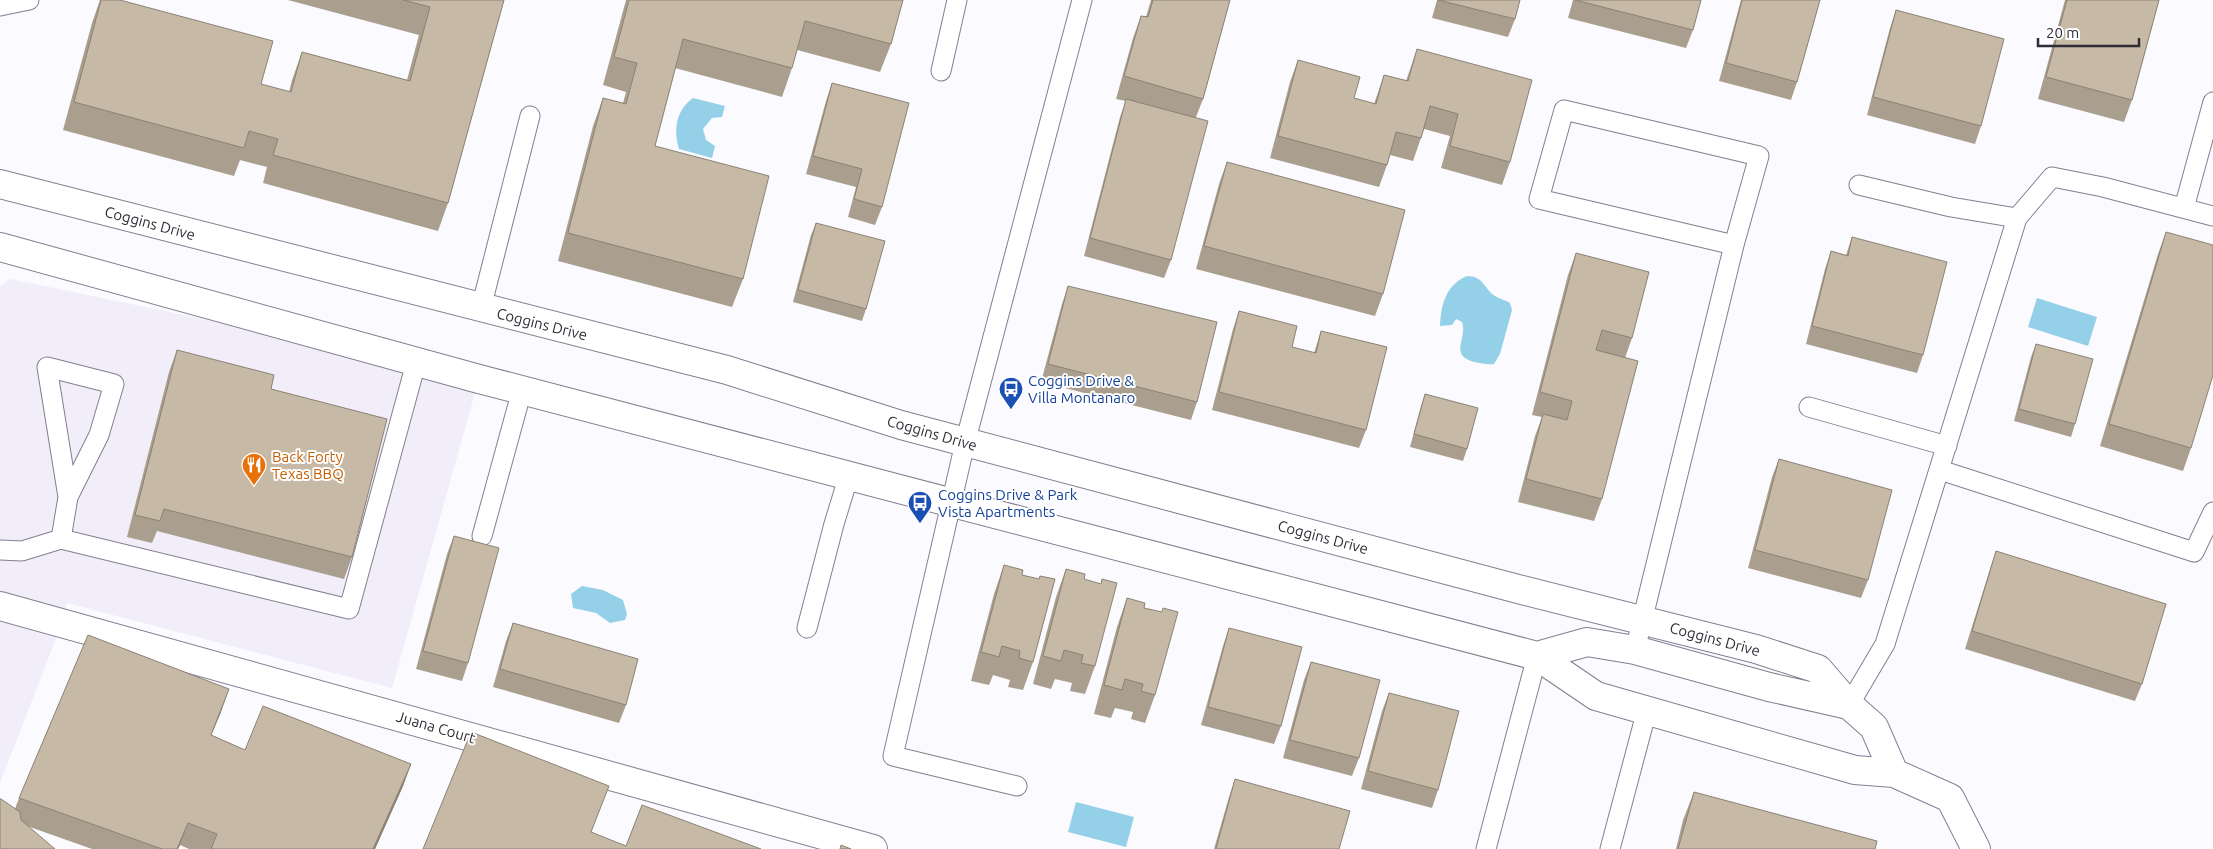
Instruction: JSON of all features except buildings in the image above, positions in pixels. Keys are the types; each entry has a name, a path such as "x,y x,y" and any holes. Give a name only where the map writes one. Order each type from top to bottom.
{"street":[{"name":"Coggins Drive","path":"0,184 727,370 901,426 1756,649 1818,669 1849,704 1874,727 1894,773"},
{"path":"0,247 416,362 1537,656 1596,696 1855,770 1894,773 1950,798 1976,849"},
{"name":"Juana Court","path":"0,606 873,849"},
{"path":"1537,656 1587,642 1635,650 1769,687 1849,704"}],"lane":[{"path":"0,6 29,0"},
{"path":"941,71 957,0"},
{"path":"1017,786 893,756 965,442 1082,0"},
{"path":"2184,208 2213,102"},
{"path":"1635,650 1734,244 1759,156 1564,110 1539,199 1734,244"},
{"path":"480,308 530,116"},
{"path":"1849,704 1885,644 1948,446 2017,218 2052,177 2103,187 2213,216"},
{"path":"1859,185 1951,206 2017,218"},
{"path":"0,550 22,551 61,539 349,609 416,362"},
{"path":"61,539 68,497 99,435 114,384 47,367 68,497"},
{"path":"482,536 522,390"},
{"path":"1809,407 1948,446"},
{"path":"1940,470 2194,552 2213,512"},
{"path":"807,628 849,475"},
{"path":"1486,849 1537,656"},
{"path":"1610,849 1647,710"}],"shaded area":[{"path":"10,279 416,363 479,379 392,688 67,603 62,623 0,783 0,286"}],"water":[{"path":"693,98 725,106 722,117 712,118 703,129 706,140 715,146 712,158 679,149 676,135 677,121 683,108"},
{"path":"1467,276 1477,278 1491,293 1510,303 1512,310 1500,354 1494,364 1474,362 1462,355 1460,345 1463,334 1462,322 1456,319 1452,325 1440,326 1443,303 1449,290"},
{"path":"2037,298 2097,317 2088,346 2028,327"},
{"path":"582,586 603,590 623,600 627,614 625,620 610,623 596,613 573,608 571,594"},
{"path":"1076,802 1134,817 1126,847 1068,832"}],"place":[{"name":"Coggins Drive & Villa Montanaro","path":"1011,410"},
{"name":"Back Forty Texas BBQ","path":"254,486"},
{"name":"Coggins Drive & Park Vista Apartments","path":"920,524"}]}
